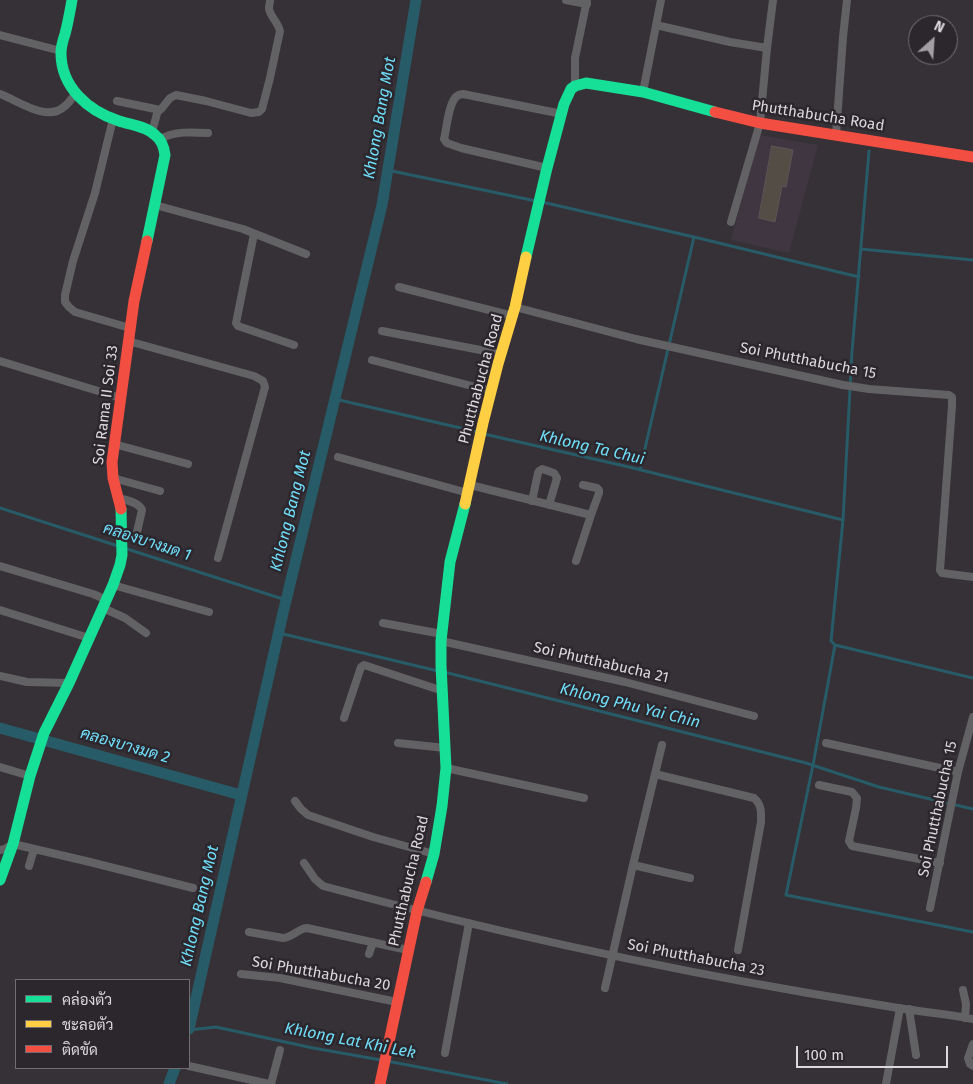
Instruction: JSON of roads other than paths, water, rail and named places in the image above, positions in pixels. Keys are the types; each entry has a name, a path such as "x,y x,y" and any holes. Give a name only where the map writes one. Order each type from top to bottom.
{"main road":[{"path":"72,0 61,51 66,80 75,94 92,108 113,119 156,136"},
{"name":"Phutthabucha Road","path":"380,1084 396,1002 417,911 434,854 442,806 446,768 441,637 450,562 469,489 483,423 514,311 547,168 564,104 571,89 574,86 586,83 643,92 760,123 973,157"},
{"name":"Soi Rama II Soi 33","path":"0,880 44,733 105,604 120,565 122,555 121,511 112,462 134,301 165,155 163,144 156,136"}],"street":[{"path":"117,101 158,110 170,98 176,95 251,113 259,112 262,109 268,86 280,31 279,25 270,13 270,0"},
{"path":"566,0 587,2 575,58 574,86"},
{"path":"643,92 661,0"},
{"path":"731,222 760,123 773,0"},
{"path":"836,135 843,37 848,0"},
{"path":"656,25 730,42 767,48"},
{"path":"0,35 61,51"},
{"path":"0,94 46,113 53,113 65,107 75,94"},
{"path":"547,168 447,143 444,139 450,110 455,98 463,94 562,114"},
{"path":"158,110 156,136 184,132 208,133"},
{"path":"113,119 94,199 74,261 65,295 65,302 75,312 130,328"},
{"path":"155,205 242,229 306,254"},
{"path":"254,234 236,323 238,326 294,345"},
{"name":"Soi Phutthabucha 15","path":"399,287 514,311 843,386 950,395 952,397 952,406 940,570 942,573 973,577"},
{"path":"382,331 501,354"},
{"path":"128,340 254,376 263,381 265,387 218,558"},
{"path":"372,360 492,391"},
{"path":"0,361 121,398"},
{"path":"114,444 188,464"},
{"path":"338,457 469,489 591,515"},
{"path":"532,501 539,471 542,469 554,473 557,478 549,505"},
{"path":"114,478 160,491"},
{"path":"576,561 599,493 597,488 584,484"},
{"path":"118,498 138,504 141,507 137,532"},
{"path":"0,566 93,594 146,633"},
{"path":"114,584 209,612"},
{"path":"0,610 89,638"},
{"name":"Soi Phutthabucha 21","path":"383,623 625,682 754,716"},
{"path":"344,718 361,667 364,666 442,686"},
{"path":"0,676 27,682 69,682"},
{"name":"Soi Phutthabucha 15","path":"930,908 958,772 973,717"},
{"path":"398,743 445,748"},
{"path":"826,743 958,772"},
{"path":"605,988 662,745"},
{"path":"0,766 30,776"},
{"path":"446,768 584,798"},
{"path":"655,774 754,798 759,802 762,810 761,822 738,950"},
{"path":"819,785 852,792 857,798 849,841 852,846 940,863"},
{"path":"295,800 301,810 308,815 373,837 434,854"},
{"path":"0,850 12,844 193,888"},
{"path":"29,866 34,849"},
{"name":"Soi Phutthabucha 23","path":"304,863 315,879 324,886 417,911 612,955 808,993 943,1013 969,1019"},
{"path":"633,865 690,878"},
{"path":"445,1053 469,923"},
{"path":"249,932 283,938 289,937 302,928 308,928 408,950"},
{"path":"369,954 373,942"},
{"name":"Soi Phutthabucha 20","path":"241,974 280,978 396,1002"},
{"path":"963,990 969,1019"},
{"path":"886,1084 900,1008"},
{"path":"909,1009 916,1055"},
{"path":"973,1044 968,1058 973,1066"},
{"path":"190,1066 270,1084 280,1050"}],"waterway":[{"name":"Khlong Bang Mot","path":"190,1025 283,613 382,205 416,0"},
{"path":"869,151 852,352 843,520 831,641 835,645 973,678"},
{"path":"387,170 536,201"},
{"path":"542,202 859,277"},
{"path":"640,470 694,237"},
{"path":"861,249 973,260"},
{"name":"Khlong Ta Chui","path":"335,399 478,432"},
{"name":"Khlong Ta Chui","path":"484,434 629,467 843,520"},
{"name":"คลองบางมด 1","path":"0,508 118,546"},
{"name":"คลองบางมด 1","path":"124,548 286,600"},
{"name":"Khlong Phu Yai Chin","path":"279,633 438,671"},
{"path":"835,645 786,895 973,932"},
{"name":"Khlong Phu Yai Chin","path":"444,672 806,763 879,787 973,809"},
{"name":"คลองบางมด 2","path":"0,728 241,795"},
{"name":"Khlong Lat Khi Lek","path":"190,1030 216,1027 313,1048 381,1060"},
{"name":"Khlong Lat Khi Lek","path":"387,1061 507,1084"},
{"name":"Khlong Bang Mot","path":"169,1084 175,1069"}]}
